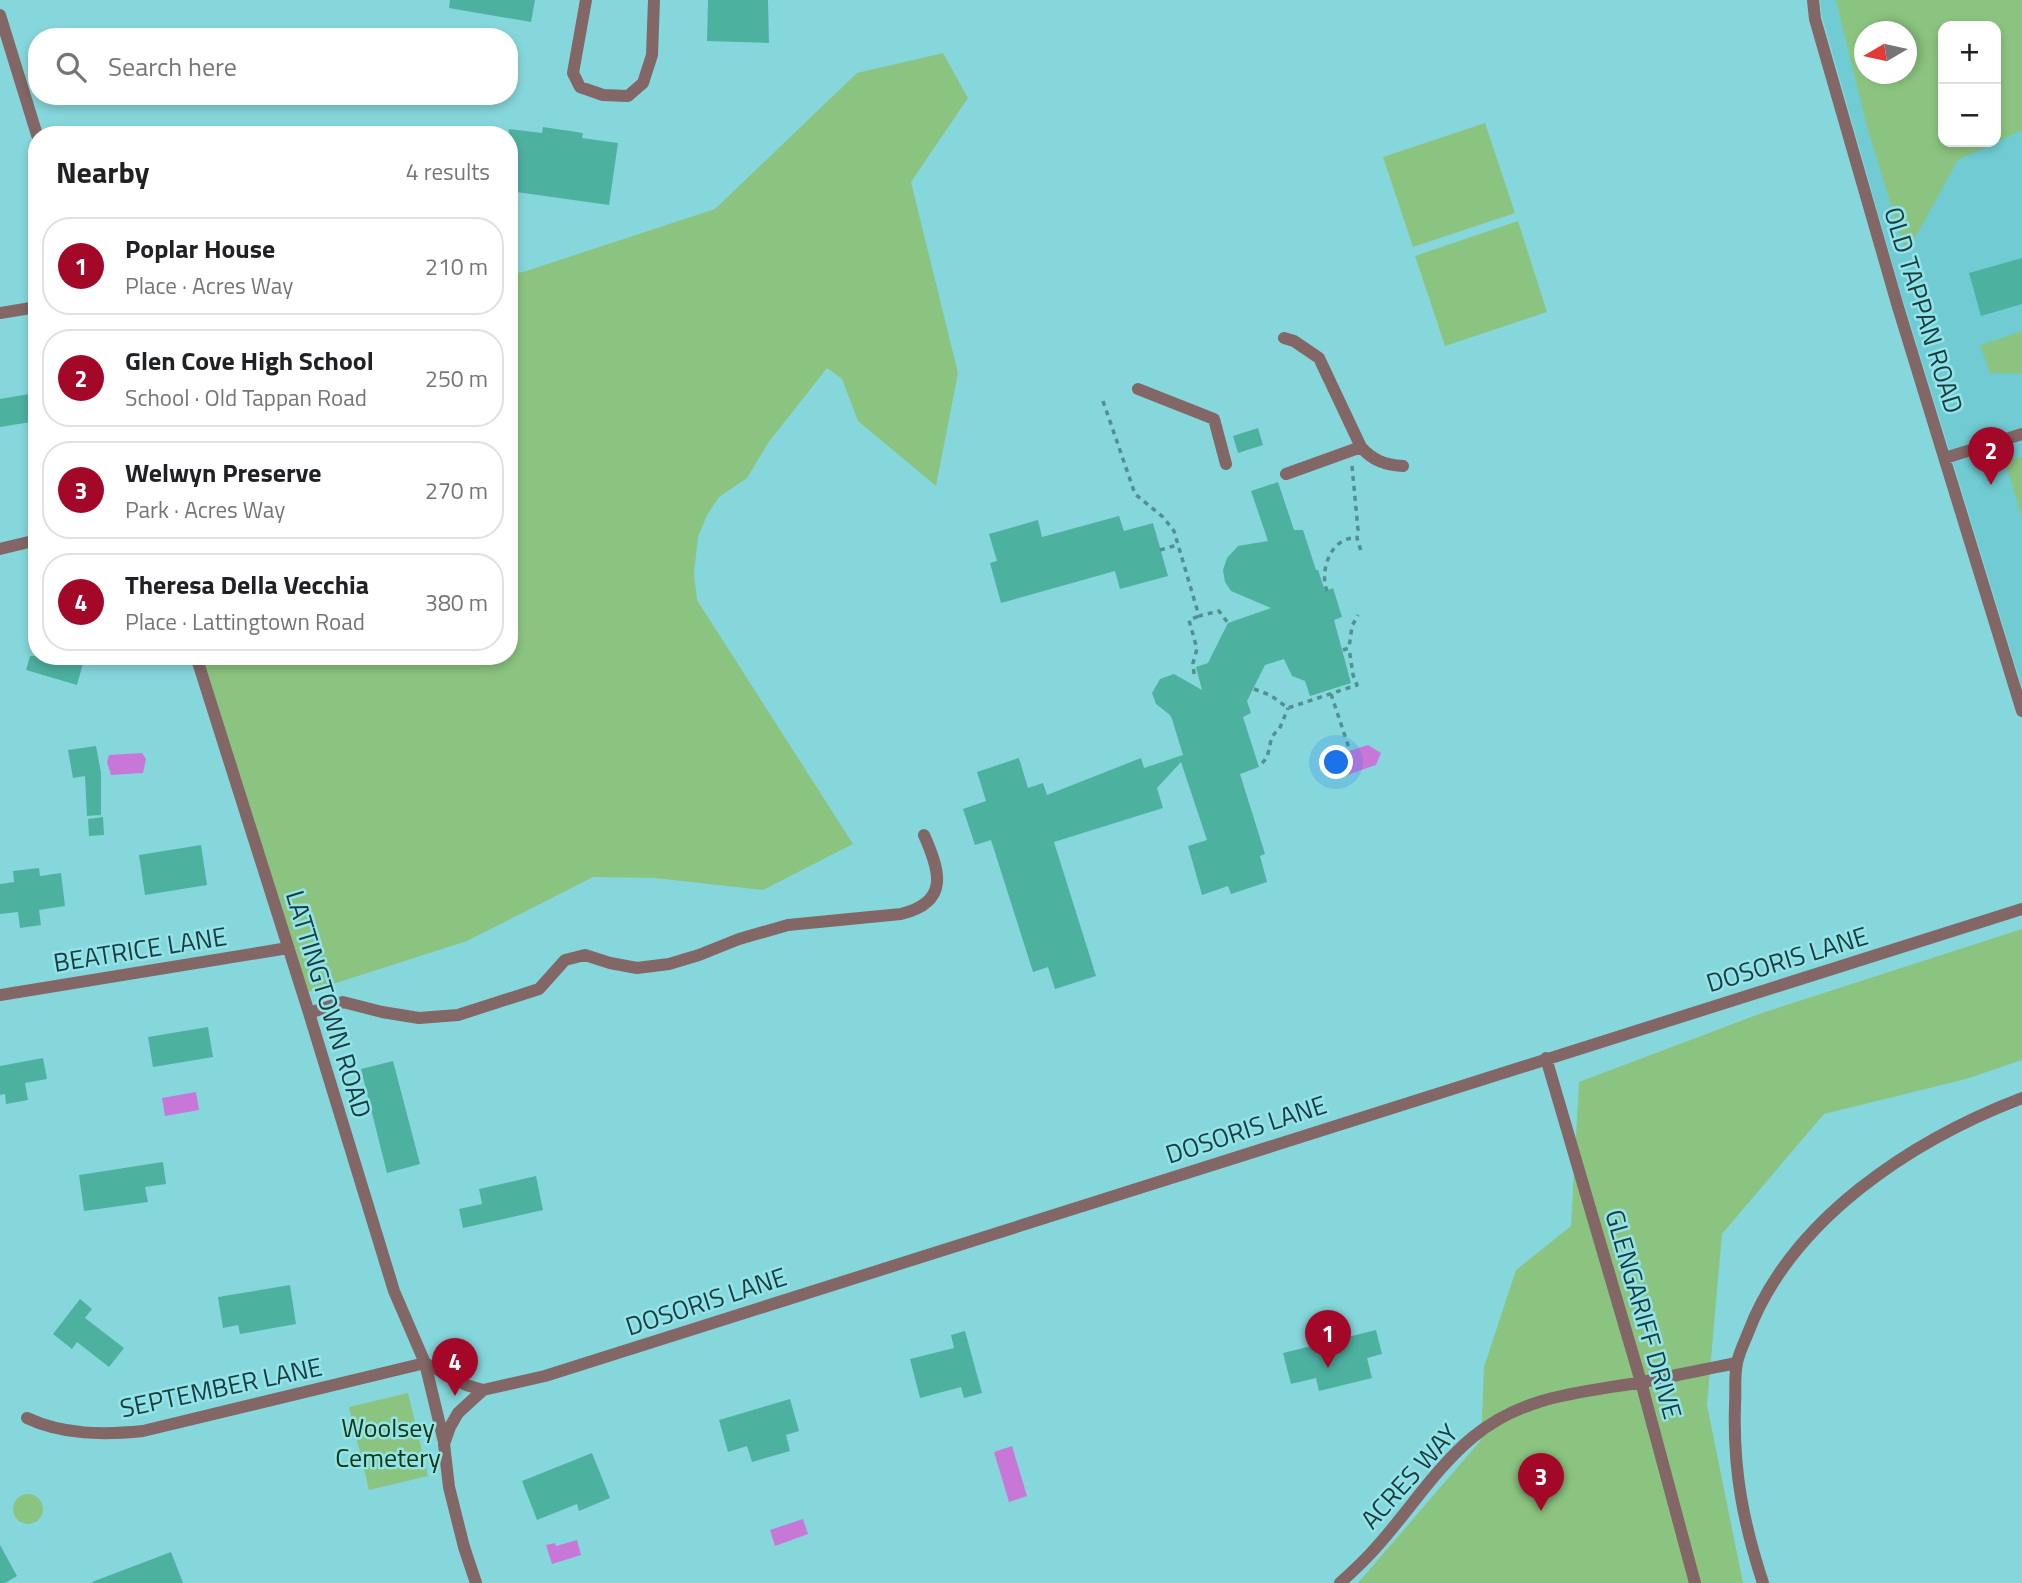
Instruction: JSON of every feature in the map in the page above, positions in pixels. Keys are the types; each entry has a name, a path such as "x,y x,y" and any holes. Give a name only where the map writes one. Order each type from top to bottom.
{"street":[{"path":"586,0 573,73 580,87 603,95 628,96 643,83 652,55 654,0"},
{"name":"OLD TAPPAN ROAD","path":"1812,0 1815,19 1852,146 2022,711"},
{"path":"0,15 34,126"},
{"path":"0,313 28,308"},
{"path":"1284,338 1294,341 1319,358 1355,448 1384,463 1403,466"},
{"path":"1138,389 1214,419 1226,464"},
{"path":"1945,458 2022,434"},
{"path":"1286,474 1355,448"},
{"path":"0,549 28,542"},
{"name":"LATTINGTOWN ROAD","path":"199,665 394,1291 425,1363 444,1444 449,1487 476,1583"},
{"path":"309,1013 343,1002 419,1018 458,1015 539,989 565,960 585,955 638,968 669,964 738,939 788,925 919,910 931,898 938,882 936,862 924,835"},
{"name":"DOSORIS LANE","path":"484,1390 545,1376 2022,909"},
{"name":"BEATRICE LANE","path":"0,995 288,948"},
{"name":"GLENGARIFF DRIVE","path":"1546,1059 1641,1382 1695,1583"},
{"path":"1763,1583 1747,1536 1737,1482 1734,1444 1737,1363 1757,1308 1773,1281 1812,1233 1867,1184 1933,1138 1975,1116 2022,1098"},
{"path":"425,1363 466,1385 484,1390"},
{"name":"SEPTEMBER LANE","path":"27,1418 52,1428 102,1435 143,1431 425,1363"},
{"name":"ACRES WAY","path":"1340,1583 1372,1553 1439,1470 1472,1437 1504,1415 1530,1403 1565,1394 1737,1363"},
{"path":"444,1444 458,1413 484,1390"}],"path":[{"path":"1103,401 1135,494 1171,524 1199,616"},
{"path":"1355,448 1356,538 1361,551"},
{"path":"1326,591 1322,579 1326,562 1340,542 1350,537 1356,538"},
{"path":"1160,550 1177,545"},
{"path":"1194,674 1193,663 1197,649 1189,620 1219,611 1228,623"},
{"path":"1262,763 1268,757 1271,739 1279,730 1288,708 1357,685 1349,648 1352,626 1358,615"},
{"path":"1343,650 1349,648"},
{"path":"1254,689 1270,695 1288,708"},
{"path":"1331,694 1350,751"}],"shaded area":[{"path":"1820,0 2022,0 2022,687 1898,283 1822,16"},
{"path":"1368,745 1381,753 1376,765 1338,778 1326,772 1325,768 1331,757"},
{"path":"142,753 146,759 143,773 111,775 107,762 109,755"},
{"path":"196,1092 199,1110 165,1116 162,1098"},
{"path":"1012,1446 1027,1496 1009,1502 994,1452"},
{"path":"803,1519 808,1534 775,1546 770,1530"},
{"path":"577,1540 581,1555 552,1564 546,1545 555,1543 556,1546"}],"green space":[{"path":"1836,0 2022,0 2022,130 2001,140 2001,21 1938,21 1938,147 1986,147 1958,160 1906,254 1856,84 1917,84 1917,21 1854,21 1854,74"},
{"path":"943,53 968,98 911,182 958,373 936,486 858,421 842,379 827,368 768,443 747,478 719,497 707,515 698,537 694,573 697,600 853,844 763,890 655,878 593,877 467,941 308,992 205,665 518,665 518,273 715,209 857,73"},
{"path":"1485,123 1515,213 1413,247 1383,157"},
{"path":"1518,221 1547,312 1445,346 1415,256"},
{"path":"2022,331 2022,374 1990,373 1980,345"},
{"path":"2022,457 2022,518 2005,462"},
{"path":"2022,929 2022,1060 1966,1079 1824,1114 1722,1234 1707,1405 1743,1583 1358,1583 1481,1440 1484,1367 1516,1270 1571,1226 1579,1082 1759,1014"},
{"name":"Woolsey Cemetery","path":"408,1393 428,1476 369,1490 349,1407"},
{"path":"28,1494 39,1498 43,1509 39,1520 28,1524 17,1520 13,1509 17,1498"}],"building":[{"path":"450,0 535,0 531,22 449,8"},
{"path":"708,0 768,0 769,43 707,41"},
{"path":"543,127 583,133 582,138 618,143 609,205 518,192 518,130 542,133"},
{"path":"2022,258 2022,304 1981,316 1969,273"},
{"path":"28,394 28,422 0,427 0,399"},
{"path":"1258,428 1263,445 1238,453 1233,436"},
{"path":"1278,482 1294,530 1303,530 1325,591 1333,588 1342,617 1334,620 1351,683 1310,696 1305,681 1292,676 1284,659 1265,665 1247,701 1251,713 1243,717 1259,767 1240,774 1265,854 1260,856 1267,882 1231,894 1228,886 1202,895 1188,846 1207,840 1181,762 1157,788 1163,808 1054,842 1096,976 1055,989 1048,967 1033,972 991,840 975,845 963,809 986,801 977,772 1019,758 1028,788 1043,783 1047,795 1141,758 1144,768 1183,755 1170,715 1156,704 1152,693 1160,679 1174,674 1202,690 1196,667 1208,663 1228,623 1271,608 1231,591 1225,582 1223,570 1227,558 1238,546 1268,541 1251,491"},
{"path":"1119,516 1124,531 1153,523 1168,576 1120,589 1115,571 1001,603 990,563 997,561 989,534 1038,520 1042,537"},
{"path":"28,663 83,665 77,685 26,670"},
{"path":"96,746 101,773 101,815 87,816 85,776 73,778 68,750"},
{"path":"103,817 104,835 89,836 88,819"},
{"path":"201,845 207,885 145,895 139,855"},
{"path":"39,868 40,876 61,873 65,906 39,910 41,925 20,928 18,912 0,914 0,884 14,882 13,871"},
{"path":"208,1027 213,1057 153,1067 148,1037"},
{"path":"43,1058 47,1079 25,1083 28,1100 6,1104 5,1094 0,1095 0,1066"},
{"path":"393,1061 420,1164 387,1173 361,1069"},
{"path":"163,1162 166,1184 145,1187 148,1202 84,1211 79,1175"},
{"path":"536,1176 543,1210 463,1228 459,1209 482,1204 479,1189"},
{"path":"290,1285 296,1324 240,1334 238,1325 223,1328 218,1297"},
{"path":"80,1299 92,1309 85,1318 124,1348 109,1367 77,1342 72,1349 53,1334"},
{"path":"1376,1330 1382,1354 1367,1358 1372,1378 1319,1391 1316,1378 1291,1384 1283,1353"},
{"path":"965,1331 982,1393 964,1398 961,1387 920,1398 910,1359 954,1348 951,1335"},
{"path":"790,1399 799,1431 786,1435 790,1451 752,1462 747,1446 728,1452 719,1420"},
{"path":"592,1453 610,1498 579,1511 577,1504 537,1520 522,1481"},
{"path":"0,1545 17,1576 5,1583 0,1583"},
{"path":"171,1552 183,1583 92,1582"}],"place":[{"name":"Glen Cove High School","path":"1991,485"},
{"name":"Poplar House","path":"1328,1368"},
{"name":"Theresa Della Vecchia","path":"455,1396"},
{"name":"Welwyn Preserve","path":"1541,1511"}]}
